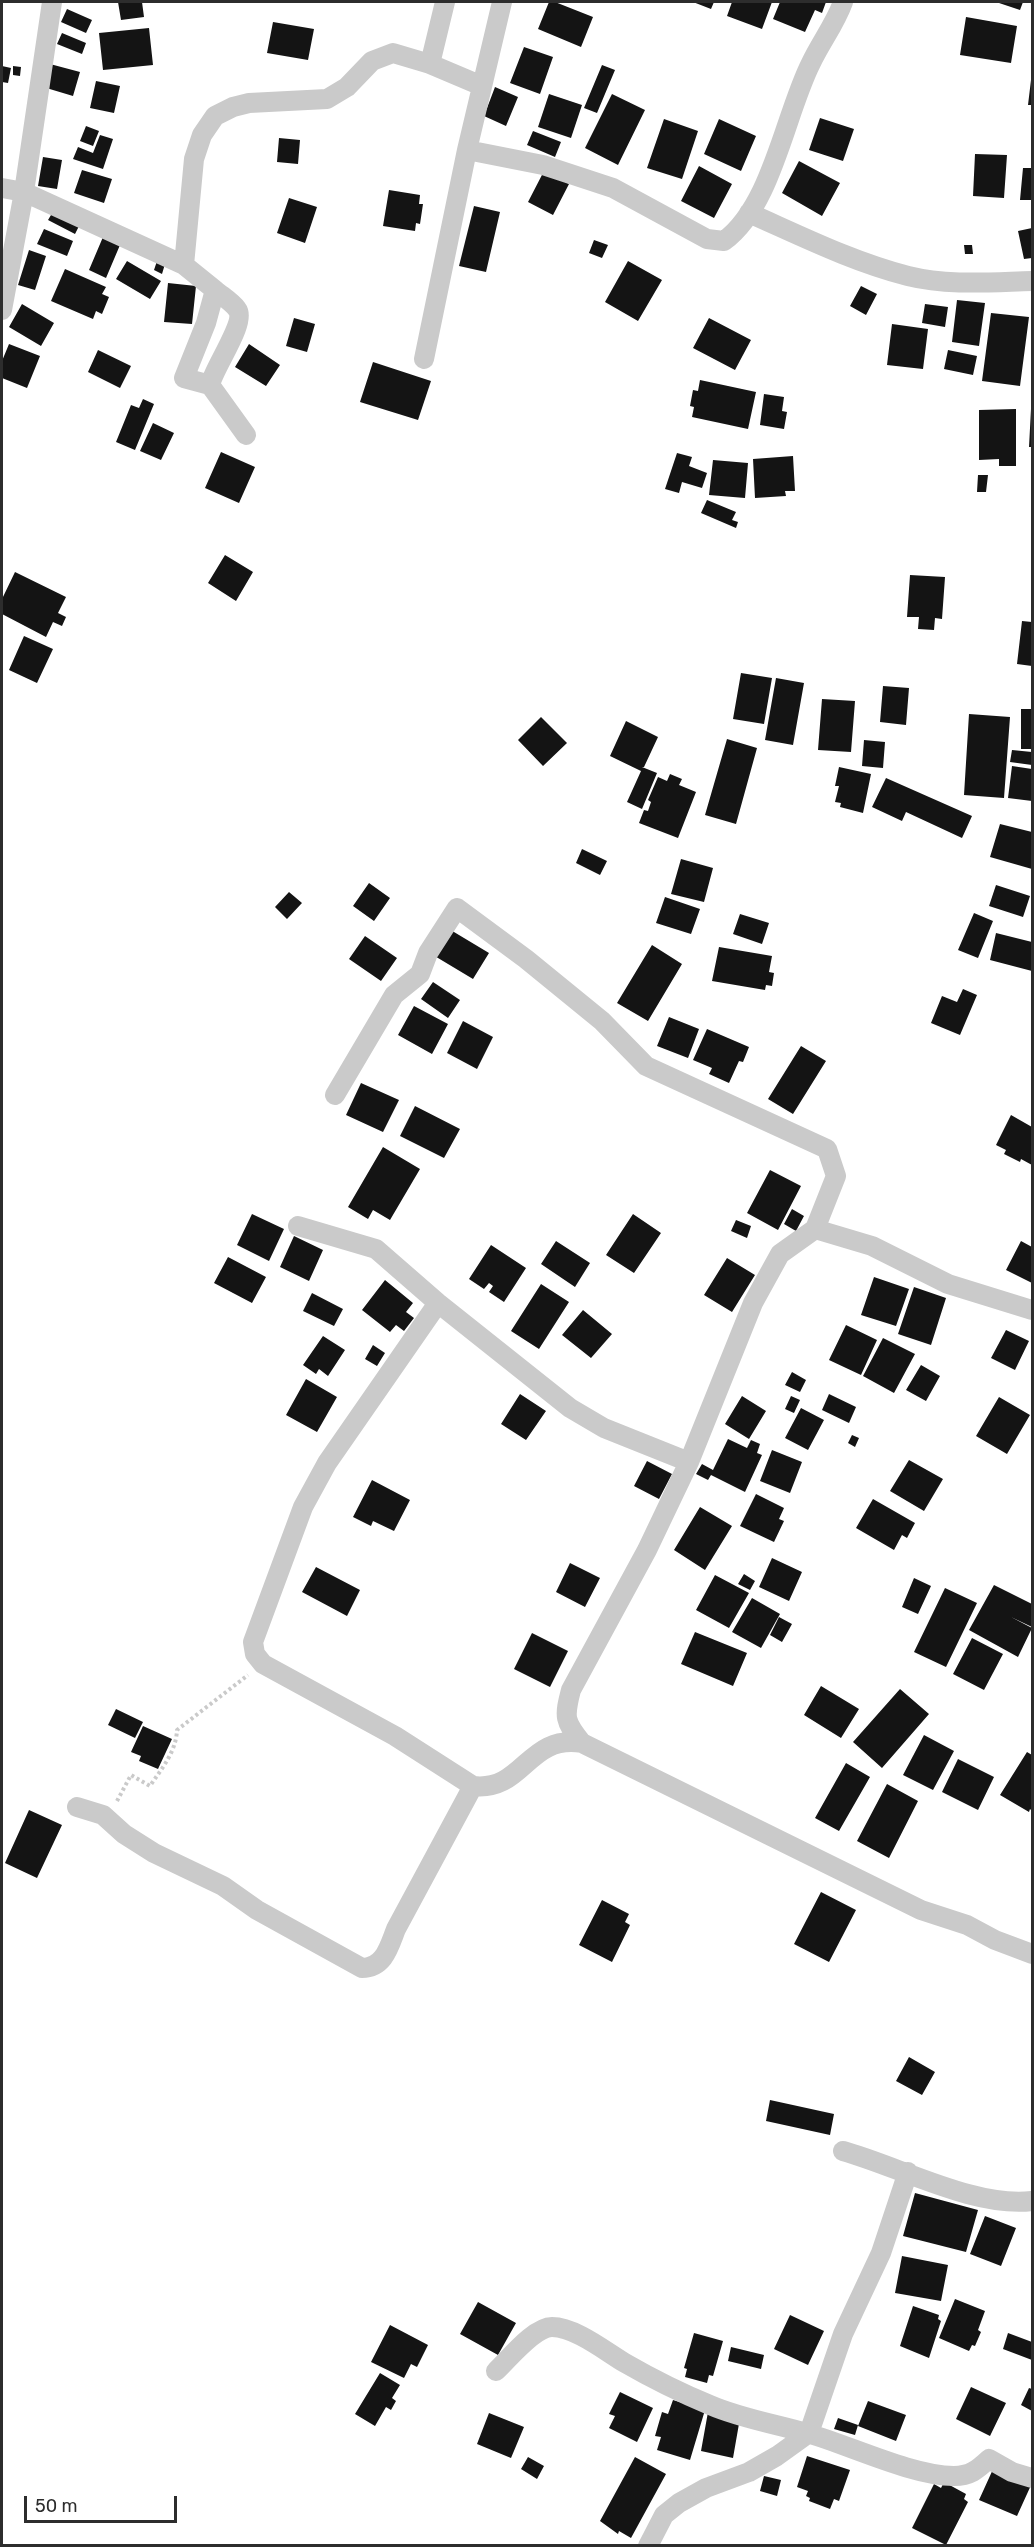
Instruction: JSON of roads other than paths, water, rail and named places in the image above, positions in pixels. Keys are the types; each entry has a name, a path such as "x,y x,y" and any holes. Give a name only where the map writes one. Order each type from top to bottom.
{"street":[{"path":"2,310 24,192 52,2"},
{"path":"430,64 445,2"},
{"path":"424,359 467,150 502,2"},
{"path":"467,150 543,165 613,188 716,241 724,241 731,236 749,213 773,165 810,64 837,18 843,2"},
{"path":"184,265 194,159 202,135 215,116 233,107 249,103 327,99 347,87 372,61 393,53 430,64 482,86"},
{"path":"2,188 24,192 184,265 237,309 240,322 212,372 210,385"},
{"path":"749,213 849,257 910,276 968,283 1032,281"},
{"path":"215,290 206,323 184,378 210,385 246,435"},
{"path":"335,1095 394,995 420,974 429,953 458,908 526,958 602,1021 646,1066 827,1149 836,1176 814,1229 780,1254 753,1303 689,1462 646,1550 571,1690 565,1714 568,1726 582,1743"},
{"path":"298,1226 376,1249 438,1303 570,1408 604,1428 689,1462"},
{"path":"814,1229 872,1246 948,1284 1032,1310"},
{"path":"438,1303 327,1463 303,1507 253,1642 255,1654 263,1664 395,1737 473,1786 487,1788 513,1776 528,1760 545,1748 559,1742 582,1743 921,1910 968,1925 995,1940 1032,1954"},
{"path":"78,1806 103,1815 124,1834 154,1853 223,1886 257,1910 362,1968 372,1968 380,1963 386,1954 396,1929 473,1786"},
{"path":"843,2151 908,2172 947,2188 1019,2202 1032,2201"},
{"path":"648,2546 664,2515 678,2503 706,2488 749,2472 777,2456 809,2433 843,2334 881,2253 908,2172"},
{"path":"496,2371 537,2331 551,2327 586,2340 627,2364 711,2406 809,2433 929,2472 953,2476 973,2473 989,2459 1012,2472 1032,2478"}]}
